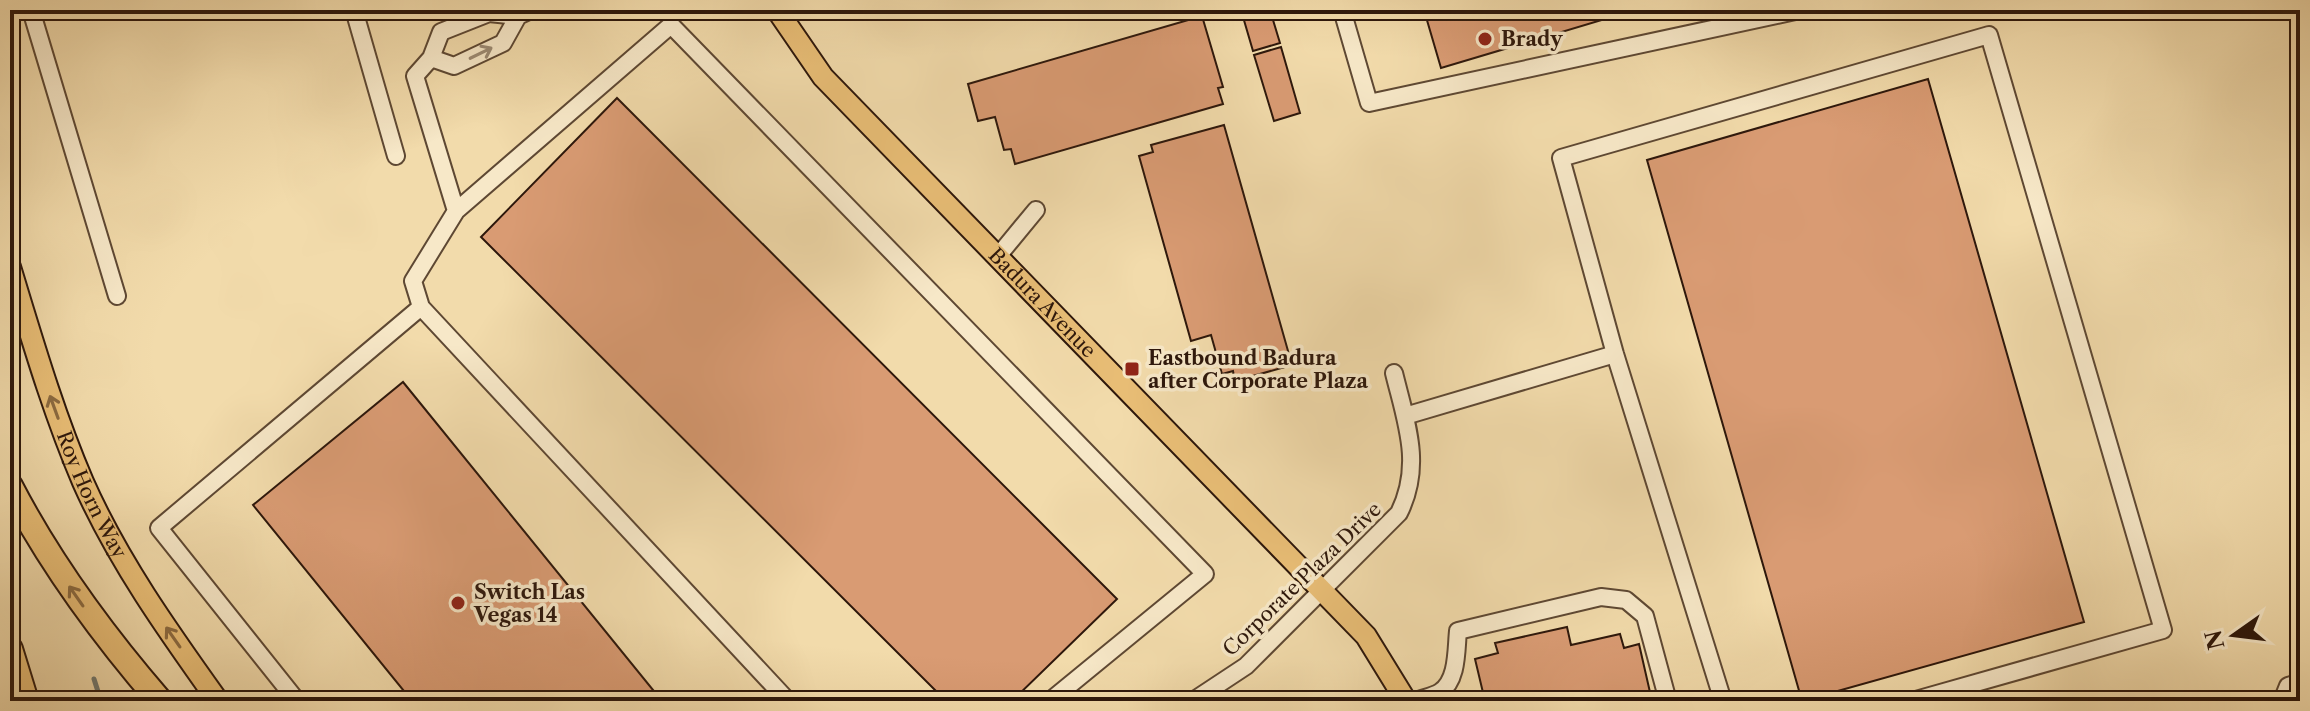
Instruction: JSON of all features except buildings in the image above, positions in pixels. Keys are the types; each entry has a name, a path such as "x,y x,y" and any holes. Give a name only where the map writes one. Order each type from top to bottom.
{"highway":[{"path":"10,486 76,597 114,648 160,701"},
{"path":"10,649 26,701"}],"main road":[{"name":"Badura Avenue","path":"777,10 823,77 1366,636 1406,701"},
{"name":"Roy Horn Way","path":"10,267 52,404 83,483 140,588 218,701"}],"street":[{"path":"31,10 117,296"},
{"path":"354,10 396,156"},
{"path":"1342,10 1369,103 1550,66 1745,15 1800,10"},
{"path":"456,211 415,76 431,58 441,32 489,13 524,13"},
{"path":"431,58 454,66 503,43 524,13"},
{"path":"788,701 421,307 413,281 456,211 671,25 1205,574 1050,701"},
{"path":"1723,701 1615,354 1561,158 1989,35 2163,630 1957,695 1912,701"},
{"path":"998,256 1036,210"},
{"path":"297,701 159,528 421,307"},
{"path":"1405,416 1615,354"},
{"name":"Corporate Plaza Drive","path":"1193,701 1246,666 1399,513 1407,497 1413,470 1411,439 1394,373"},
{"path":"1416,701 1440,692 1449,682 1455,663 1458,631 1601,597 1626,600 1645,616 1668,701"},
{"path":"2282,701 2288,686 2300,682"}],"waterway":[{"path":"10,407 11,411"},
{"path":"94,679 101,701"}],"place":[{"name":"Brady","path":"1485,39"},
{"name":"Eastbound Badura after Corporate Plaza","path":"1132,369"},
{"name":"Switch Las Vegas 14","path":"458,603"}]}
